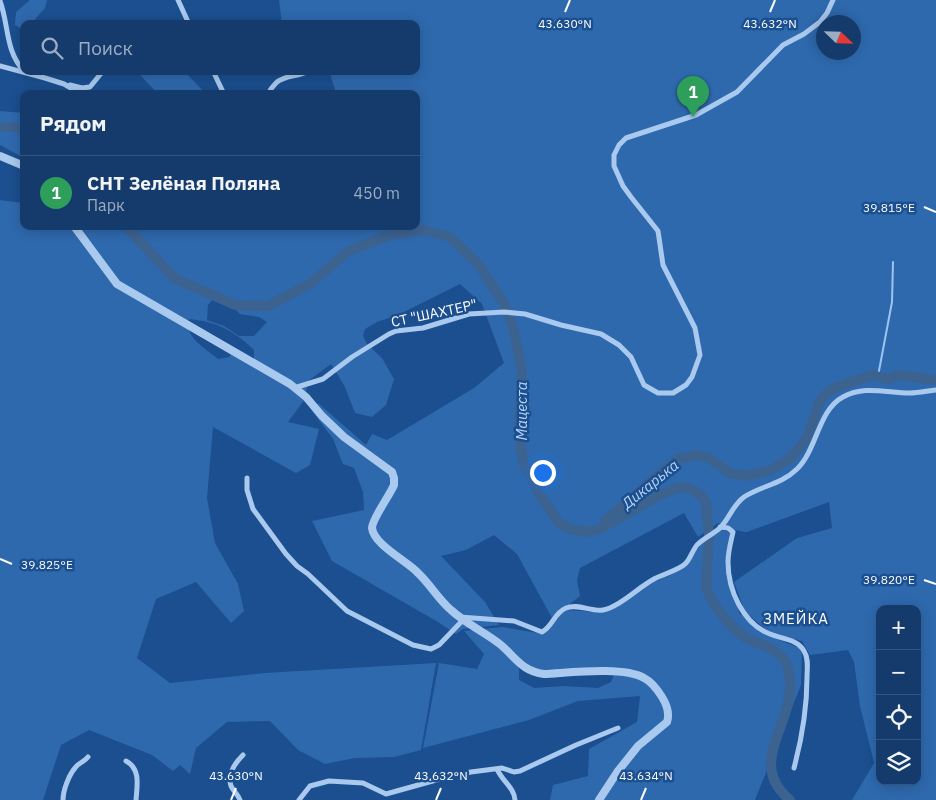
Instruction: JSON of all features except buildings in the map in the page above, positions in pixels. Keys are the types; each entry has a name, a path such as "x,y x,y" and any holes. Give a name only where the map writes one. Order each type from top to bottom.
{"street":[{"path":"178,0 187,20"},
{"name":"СТ \"ШАХТЕР\"","path":"294,388 323,379 388,334 396,331 422,328 469,314 504,312 525,314 607,337 619,345 631,357 644,385 658,394 672,393 686,385 692,377 700,355 695,328 663,265 658,231 623,186 614,166 614,155 619,145 626,138 696,115 737,92 783,45 804,34 820,22 833,0"},
{"path":"0,1 12,53 20,67"},
{"path":"0,66 20,71"},
{"path":"35,75 82,88 90,87 100,75"},
{"path":"215,75 222,90"},
{"path":"271,90 280,80 296,75"},
{"path":"64,84 74,90"},
{"path":"0,156 20,164"},
{"path":"77,230 117,284 212,338 294,388 306,397 344,437 392,472 394,484 373,522 373,530 382,544 419,573 441,600 461,618 499,643 525,668 533,673 615,672 642,677 653,684 666,704 668,712 667,722 638,746 618,771 599,800"},
{"path":"720,528 730,512 744,497 758,489 780,482 799,468 815,441 820,426 840,398 854,391 885,390 908,393 936,390"},
{"path":"247,478 247,490 254,509 286,554 347,611 413,645 431,649 439,645 461,618"},
{"path":"461,618 514,621 542,632 551,624 556,615 567,608 576,607 594,610 614,607 655,578 684,566 696,546 706,536 720,528 728,528 733,532 728,562 730,580 743,613 755,626 768,634 801,646 807,658 807,702 802,740 794,768"},
{"path":"299,800 310,786 329,781 363,783 386,794 447,777 497,769 514,772 520,771 618,728"},
{"path":"240,800 238,793 231,788 230,783 234,764 243,756"},
{"path":"63,800 63,795 74,769 88,757"},
{"path":"126,762 133,765 136,770 138,778 136,800"},
{"path":"497,769 514,792 515,800"}],"shaded area":[{"path":"30,0 47,0 45,8 34,20 20,20 20,28 15,25 16,12"},
{"path":"279,0 936,0 936,800 852,800 874,763 860,706 854,662 848,650 810,655 802,641 769,632 745,612 734,582 797,538 832,528 829,502 747,532 718,523 698,537 684,513 580,568 577,581 580,596 552,618 517,554 494,535 466,550 441,556 485,602 499,625 463,629 456,634 332,561 312,521 364,510 363,492 354,468 343,464 333,439 312,411 318,403 366,445 372,434 387,440 474,388 504,363 482,304 460,284 365,329 363,336 367,344 382,358 394,379 386,405 372,417 355,413 345,387 331,364 308,381 305,399 288,422 319,429 310,465 296,473 213,427 207,498 215,543 238,584 244,611 231,623 196,582 156,599 137,658 170,683 265,673 436,663 421,750 394,757 355,758 325,764 298,750 270,721 227,722 196,748 190,774 180,765 173,771 152,755 89,730 61,745 43,800 0,800 0,200 20,202 20,230 420,230 420,90 335,90 330,75 420,75 420,20 282,20","holes":["213,299 234,308 240,314 259,317 267,322 254,336 239,336 224,326 207,320 208,305","190,319 200,320 225,328 240,338 254,350 254,363 184,322","188,326 233,352 229,357 218,359 200,345 192,336"]},
{"path":"188,75 202,90 154,90 141,76"},
{"path":"0,111 20,113 20,156 0,145"},
{"path":"721,530 730,532 727,562 729,585 740,614 769,636 802,649 801,685 755,800 550,800 553,785 588,776 589,749 637,722 640,696 578,701 529,720 423,748 439,663 477,669 484,654 464,631 502,627 544,634 553,621 566,610 597,612 611,608 638,586 690,559 706,538","holes":["519,663 527,668 565,674 615,672 611,682 598,688 563,686 534,688 519,680"]}],"waterway":[{"name":"Мацеста","path":"0,127 15,127 20,129"},
{"name":"Мацеста","path":"130,230 174,278 235,305 268,306 311,283 347,252 389,235 423,230 450,237 479,265 503,302 513,327 522,371 519,436 524,465 539,494 559,523 570,529 587,532 600,529 658,496 677,488 686,487 702,496 706,503 709,535 706,588 718,609 733,628 746,638 767,646 779,654 785,661 789,672 789,699 771,758 772,772 777,786 790,800"},
{"path":"878,376 892,302 893,262"},
{"name":"Дикарька","path":"605,521 677,459 697,455 709,458 730,473 747,476 771,470 791,458 807,438 819,403 826,394 835,388 872,375 888,379 898,375 936,380"}],"place":[{"name":"СНТ Зелёная Поляна","path":"693,117"}],"district":[{"name":"ЗМЕЙКА","path":"796,618"}]}
